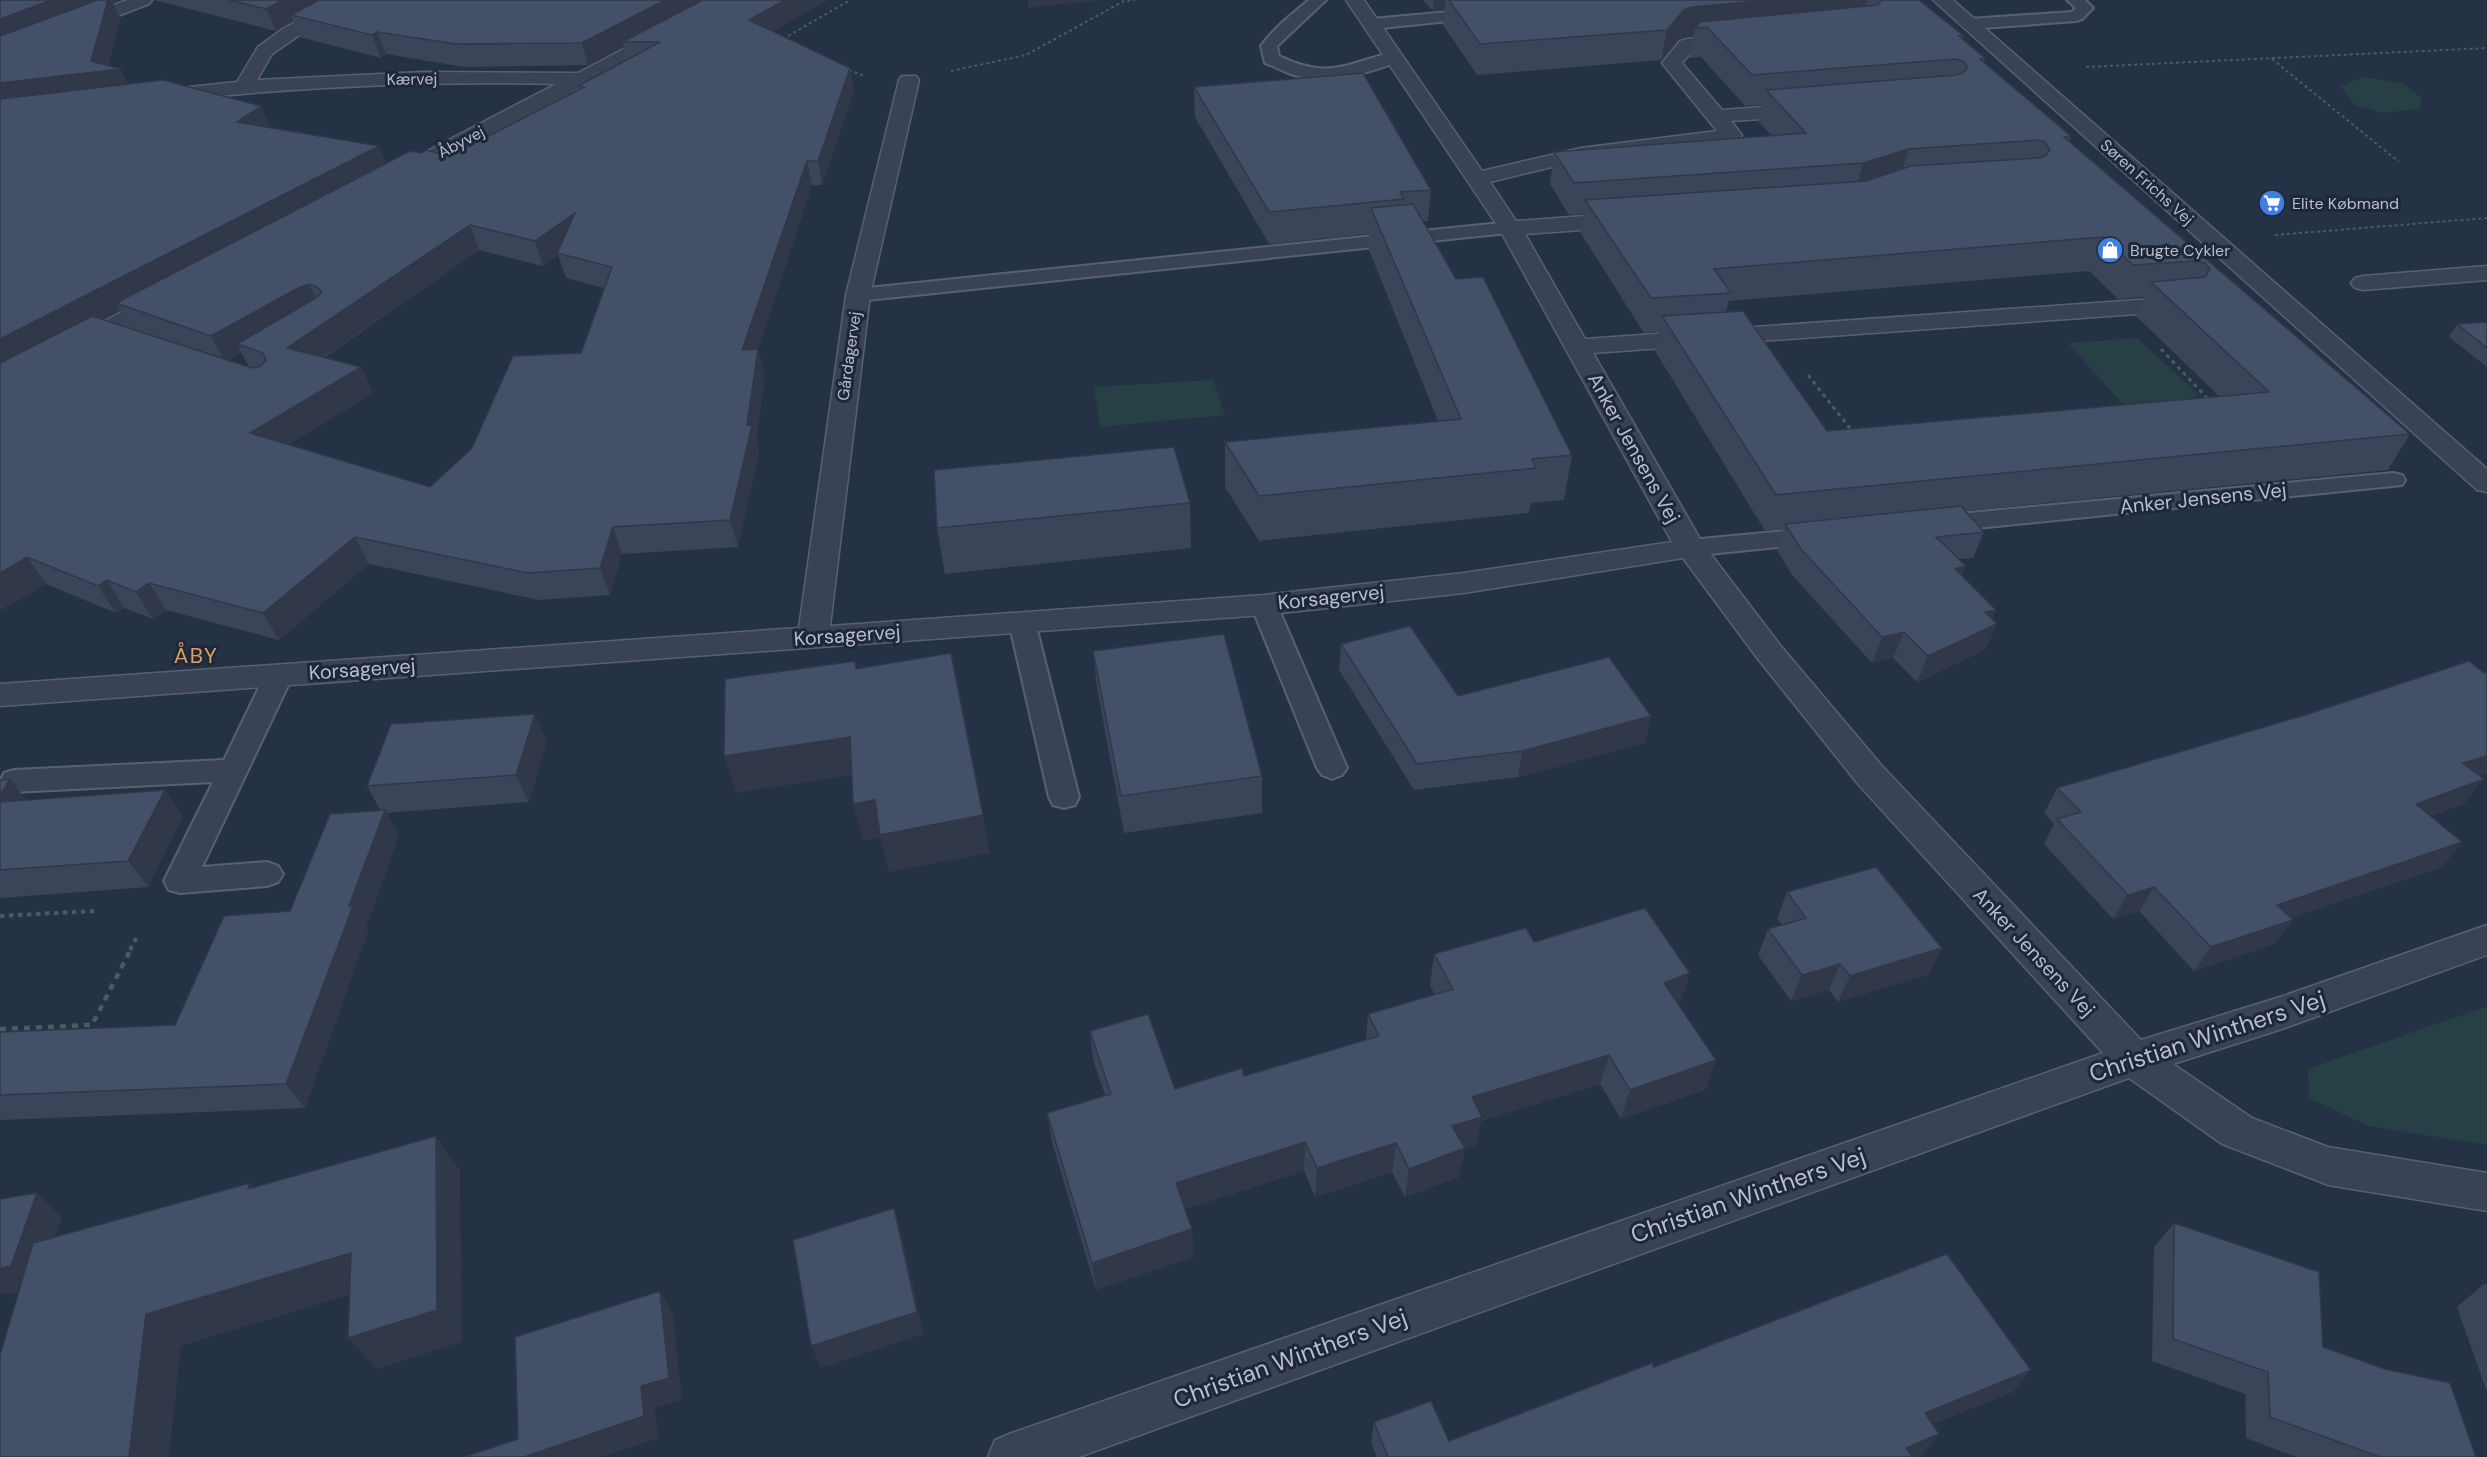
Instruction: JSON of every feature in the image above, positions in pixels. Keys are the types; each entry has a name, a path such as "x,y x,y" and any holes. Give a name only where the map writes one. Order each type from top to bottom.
{"street":[{"path":"1,54 143,0"},
{"path":"244,86 266,51 291,32 349,0"},
{"name":"Åbyvej","path":"380,185 731,0"},
{"name":"Anker Jensens Vej","path":"1355,0 1510,228 1690,548 1769,652 1870,775 2048,969 2134,1059 2237,1131 2328,1166 2487,1192"},
{"name":"Søren Frichs Vej","path":"1942,0 2487,484"},
{"path":"1477,179 1581,154 1732,135 1719,116 1672,63 1687,45 1757,38"},
{"name":"Kærvej","path":"140,99 244,86 508,76 581,79"},
{"name":"Gårdagervej","path":"813,637 858,294 909,80"},
{"path":"1719,116 1820,108"},
{"path":"1510,228 1641,219"},
{"path":"2363,283 2487,273"},
{"path":"0,386 179,291"},
{"name":"Anker Jensens Vej","path":"1578,347 2180,304"},
{"name":"Korsagervej","path":"0,695 1264,605 1464,583 1690,548"},
{"name":"Christian Winthers Vej","path":"1012,1457 2134,1059 2282,1013 2487,940"}],"lane":[{"path":"1318,0 1278,35 1269,46 1271,59 1300,72 1339,74 1366,69 1394,57"},
{"path":"1969,24 2076,16 2085,8 2075,0"},
{"path":"1372,24 1499,13"},
{"path":"858,294 1510,228"},
{"path":"106,331 128,339"},
{"name":"Anker Jensens Vej","path":"1917,526 2393,480"},
{"path":"1690,548 1845,533"},
{"path":"1264,605 1332,768"},
{"path":"1022,622 1064,797"},
{"path":"267,874 180,881 279,675"},
{"path":"14,781 233,770"}],"path":[{"path":"777,42 850,0"},
{"path":"843,68 865,76 909,80 1026,55 1124,0 1135,0"},
{"path":"2093,66 2487,48"},
{"path":"2271,58 2398,162"},
{"path":"2211,239 2487,218"},
{"path":"2121,308 2215,406"},
{"path":"1774,332 1854,434"},
{"path":"0,916 94,911"},
{"path":"0,1029 92,1025 137,937"}],"green space":[{"path":"2364,77 2402,83 2422,98 2419,109 2382,113 2354,105 2341,86"},
{"path":"2137,338 2197,393 2189,414 2133,416 2068,343"},
{"path":"1213,380 1225,415 1100,427 1094,387"},
{"path":"2487,1006 2487,1145 2368,1126 2309,1098 2308,1069"}],"building":[{"path":"0,0 51,0 0,19"},
{"path":"98,0 108,0 91,61 121,69 0,83 0,36"},
{"path":"229,0 283,0 266,9"},
{"path":"319,0 665,0 582,43 456,44 377,32 372,35 291,15"},
{"path":"703,0 785,0 749,20 850,68 818,161 807,161 742,350 758,349 747,425 752,425 730,520 613,527 600,568 528,573 355,537 263,613 149,583 136,592 107,580 98,586 27,557 0,573 0,363 92,316 252,368 261,366 266,360 263,353 237,344 316,298 322,292 317,287 309,284 300,287 211,336 116,303 410,151 421,153 426,150 450,156 584,87 578,86 660,42 622,42","holes":["575,213 557,253 612,267 581,353 513,356 472,448 430,487 250,433 361,367 287,348 470,225 535,241"]},
{"path":"1449,0 1770,0 1692,7 1684,10 1667,30 1480,44"},
{"path":"1881,0 1919,0 1964,36 1959,36 1985,58 1980,59 2071,136 2064,137 2410,434 1776,495 1662,316 1743,311 1827,431 2269,392 2151,282 2205,277 2210,269 2205,263 2195,261 2133,265 2103,237 1714,269 1731,293 1651,298 1585,200 1866,181 1911,166 2037,158 2045,156 2050,150 2045,142 2036,140 1909,149 1863,163 1574,183 1554,152 1806,133 1766,90 1956,75 1963,73 1968,67 1963,61 1955,59 1752,75 1707,27 1695,28 1700,22 1878,5"},
{"path":"1363,73 1431,190 1400,192 1404,199 1269,212 1194,87"},
{"path":"163,80 261,106 237,122 379,146 0,339 0,99"},
{"path":"1413,204 1456,279 1483,277 1572,455 1532,459 1536,468 1259,496 1225,442 1461,419 1371,208"},
{"path":"2487,322 2487,348 2457,324"},
{"path":"1174,447 1190,503 937,528 934,470"},
{"path":"1961,506 1984,532 1936,537 1966,566 1955,569 1996,610 1985,612 1997,624 1928,656 1904,632 1882,637 1801,549 1785,524"},
{"path":"1410,626 1458,696 1609,657 1651,716 1522,751 1417,764 1341,644"},
{"path":"1224,634 1262,776 1121,796 1093,651"},
{"path":"951,653 983,815 880,835 875,800 853,804 850,737 724,756 725,679 855,661 856,669"},
{"path":"2469,661 2484,673 2487,672 2487,756 2463,763 2484,779 2416,804 2462,842 2277,905 2293,920 2211,947 2154,887 2128,895 2057,819 2081,812 2057,788 2305,715"},
{"path":"535,714 516,775 367,786 391,724"},
{"path":"10,779 0,795 0,780"},
{"path":"165,790 128,861 0,870 0,802"},
{"path":"385,810 349,906 353,906 286,1084 0,1095 0,1032 175,1025 224,916 290,911 330,814"},
{"path":"1876,867 1942,948 1850,976 1840,964 1802,975 1768,929 1806,918 1787,892"},
{"path":"1645,908 1690,973 1664,983 1716,1060 1630,1090 1609,1055 1472,1097 1482,1117 1452,1126 1465,1148 1409,1169 1396,1143 1317,1168 1305,1142 1176,1183 1192,1229 1092,1263 1047,1113 1111,1094 1090,1031 1148,1014 1175,1089 1242,1068 1244,1076 1379,1036 1368,1014 1453,989 1434,954 1526,928 1534,942"},
{"path":"436,1136 437,1310 348,1338 351,1253 146,1314 129,1457 0,1457 0,1355 33,1243 250,1183 248,1189"},
{"path":"37,1193 11,1266 0,1268 0,1199"},
{"path":"894,1208 917,1312 811,1346 793,1240"},
{"path":"2174,1223 2319,1272 2323,1347 2385,1369 2450,1383 2476,1457 2380,1457 2270,1417 2268,1372 2173,1339"},
{"path":"1947,1254 2031,1370 1925,1413 1939,1434 1906,1448 1913,1457 1388,1457 1374,1422 1431,1401 1449,1441 1652,1363 1654,1367"},
{"path":"660,1291 669,1378 641,1386 644,1416 524,1457 464,1457 518,1439 515,1337"}],"place":[{"name":"Elite Købmand","path":"2272,203"},
{"name":"Brugte Cykler","path":"2110,250"}],"district":[{"name":"ÅBY","path":"196,655"}]}
